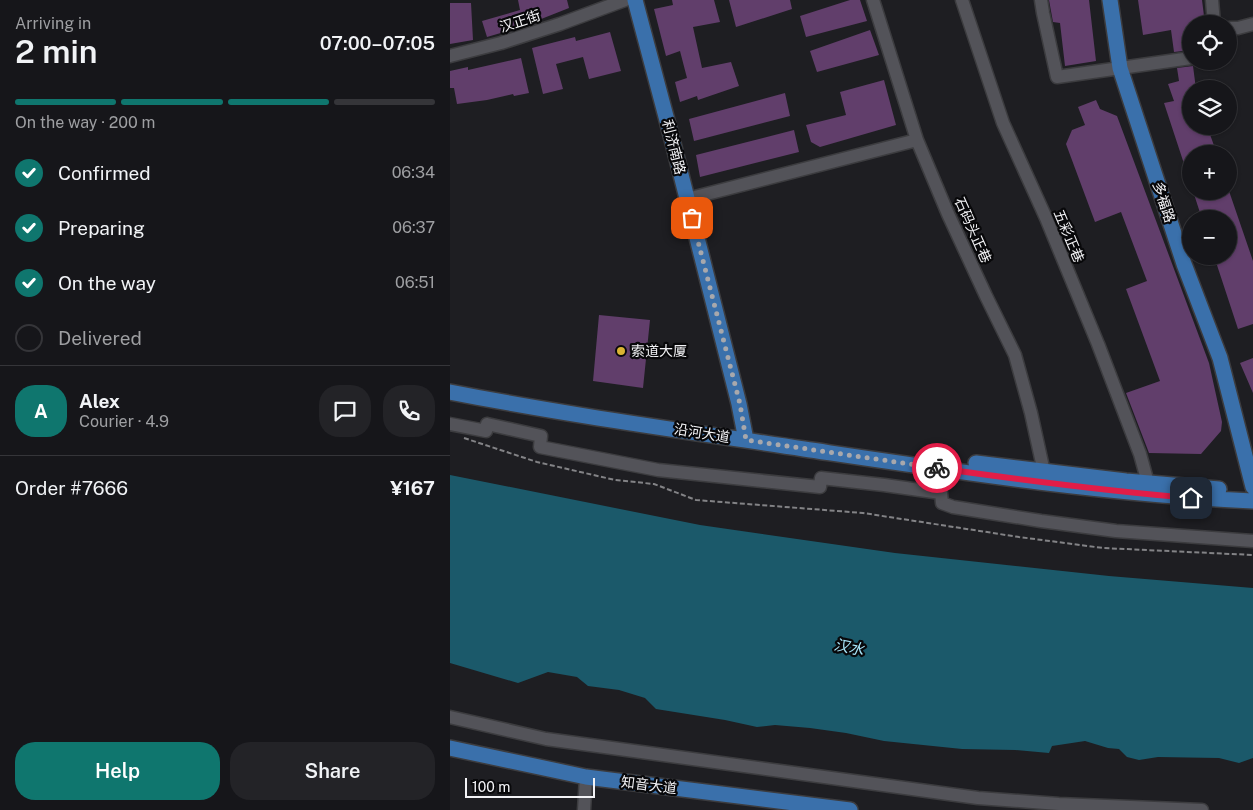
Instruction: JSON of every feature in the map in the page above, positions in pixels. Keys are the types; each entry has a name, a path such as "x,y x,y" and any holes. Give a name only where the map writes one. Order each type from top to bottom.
{"main road":[{"name":"利济南路","path":"635,0 740,404 745,435"},
{"name":"多福路","path":"1110,0 1120,68 1184,264 1220,358 1253,487"},
{"name":"沿河大道","path":"450,382 745,435 1050,484 1136,494 1253,501"},
{"name":"沿河大道","path":"450,392 602,418 1044,472 1148,483 1253,491"},
{"name":"知音大道","path":"450,748 586,777 850,810"}],"street":[{"name":"汉正街","path":"450,56 501,43 625,0"},
{"name":"石码头正巷","path":"873,0 917,140 948,214 1015,355 1031,413 1044,472"},
{"name":"五彩正巷","path":"962,0 1003,123 1046,218 1098,344 1140,454 1148,483"},
{"path":"1041,0 1057,77 1182,59"},
{"path":"1212,0 1213,15"},
{"path":"1237,28 1253,24"},
{"path":"687,198 917,140"},
{"path":"450,424 486,431 487,424 541,436 540,447 658,470 820,486 821,478 884,485 941,494 942,503 952,507 1041,521 1116,530 1253,541"},
{"path":"450,717 546,739 978,798 1059,804 1202,810"},
{"path":"584,810 586,777"}],"path":[{"path":"460,437 537,462 615,480 654,484 696,500 863,513 1103,548 1253,554"}],"water":[{"name":"汉水","path":"450,475 700,525 895,553 1109,576 1253,588 1253,758 1239,763 1219,758 1158,757 1139,760 1127,757 1119,749 1108,748 1085,741 1052,746 1049,753 962,749 884,741 810,728 775,725 757,727 656,709 645,698 619,690 588,686 577,677 548,672 518,683 450,663"}],"building":[{"path":"518,0 567,0 569,8 521,27 487,37 482,21 520,10"},
{"path":"672,0 714,0 720,22 693,27 702,68 731,62 739,86 698,100 697,96 680,102 675,82 687,78 680,51 666,56 654,9 673,5"},
{"path":"729,0 790,0 792,9 736,27"},
{"path":"850,0 860,0 867,21 806,37 800,16"},
{"path":"1049,0 1089,0 1096,61 1065,66 1060,23 1053,22"},
{"path":"1138,0 1202,0 1204,15 1182,15 1182,51 1174,52 1171,30 1143,35"},
{"path":"450,3 471,3 473,40 450,44"},
{"path":"870,30 879,55 817,72 810,51"},
{"path":"610,32 621,71 589,79 583,57 556,64 563,89 543,94 532,48 575,37 576,41"},
{"path":"521,58 529,93 457,104 454,88 450,88 450,71 468,67 468,70"},
{"path":"1177,68 1194,70 1195,80 1182,80 1182,135 1210,135 1214,145 1182,145 1182,158 1164,103 1174,101 1168,84 1179,81"},
{"path":"884,80 896,125 820,147 811,142 806,125 846,115 840,92"},
{"path":"785,93 790,116 694,141 689,119"},
{"path":"1096,100 1100,109 1117,116 1209,363 1222,422 1221,431 1201,454 1149,453 1126,393 1160,381 1126,289 1147,281 1121,212 1095,222 1066,144 1072,130 1085,125 1078,107"},
{"path":"794,130 799,152 700,177 696,155"},
{"path":"1196,200 1232,200 1236,210 1199,210"},
{"path":"1237,214 1253,261 1253,324 1238,329 1217,265 1237,265"},
{"name":"索道大厦","path":"599,315 650,320 643,388 593,381"},
{"path":"1253,358 1253,393 1240,363"}],"way so far":[{"path":"692,218 740,404 746,440 937,468"}],"place":[{"name":"索道大厦","path":"621,351"}],"route":[{"path":"937,468 1050,484 1191,498"}]}
